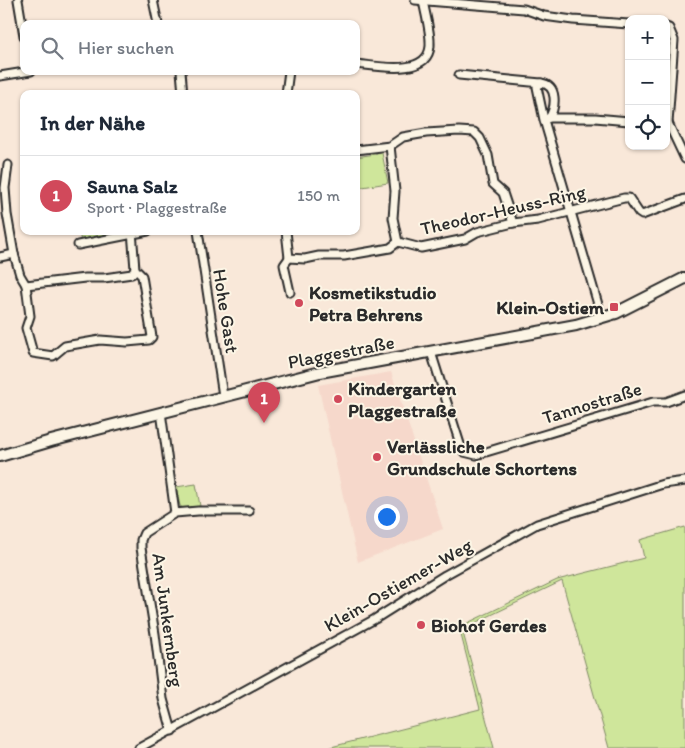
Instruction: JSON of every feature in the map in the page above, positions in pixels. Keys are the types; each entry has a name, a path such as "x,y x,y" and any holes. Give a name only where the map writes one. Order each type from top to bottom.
{"street":[{"path":"18,0 21,20"},
{"path":"153,0 157,20"},
{"path":"415,0 524,9 544,16 625,24"},
{"path":"360,64 398,67 414,66 426,59 430,44 423,0"},
{"path":"670,30 674,40 670,105"},
{"path":"0,76 20,73"},
{"path":"181,75 183,90"},
{"path":"287,90 288,75"},
{"path":"459,75 548,84 554,96 553,111 547,119"},
{"path":"541,83 537,86 602,318"},
{"path":"547,119 596,118 625,121"},
{"path":"670,129 685,159"},
{"path":"360,150 390,146 404,137 426,133 474,132 480,138 488,155 494,184 503,193 514,223"},
{"path":"390,146 395,191 393,218 398,242"},
{"path":"8,165 5,188 14,254 20,275 26,285 30,316 26,328 33,353 53,356 65,346 100,340 127,342 149,340 152,337 152,332 142,276 135,269"},
{"name":"Theodor-Heuss-Ring","path":"289,258 305,259 319,256 344,256 390,248 398,242 421,248 465,238 477,232 514,223 538,220 624,198 630,198 642,216 685,199"},
{"path":"78,244 122,235"},
{"path":"26,285 132,274 135,269 132,235"},
{"name":"Hohe Gast","path":"199,235 223,396"},
{"path":"286,235 289,258 284,265 290,292"},
{"path":"0,258 14,254"},
{"name":"Plaggestraße","path":"0,456 51,440 320,372 549,331 602,318 628,308 685,278"},
{"name":"Tannostraße","path":"431,352 460,444 464,452 476,455 653,402 666,402 685,396"},
{"path":"160,412 175,513 249,511"},
{"name":"Klein-Ostiemer-Weg","path":"139,748 375,619 445,576 537,524 663,484 685,481"},
{"name":"Am Junkernberg","path":"172,731 163,699 140,540 144,533 175,513"}],"shaded area":[{"name":"Verlässliche Grundschule Schortens","path":"391,372 443,529 358,562 318,385"}],"green space":[{"path":"382,153 388,183 360,187 360,156"},
{"path":"80,235 118,235 81,243"},
{"path":"196,484 200,506 185,509 180,506 176,487"},
{"path":"685,527 685,748 609,748 562,581 462,629 494,748 327,748 480,709 459,627 557,580 644,558 640,540"}],"place":[{"name":"Kosmetikstudio Petra Behrens","path":"299,303"},
{"name":"Klein-Ostiem","path":"614,307"},
{"name":"Kindergarten Plaggestraße","path":"338,399"},
{"name":"Sauna Salz","path":"264,423"},
{"name":"Verlässliche Grundschule Schortens","path":"377,457"},
{"name":"Biohof Gerdes","path":"421,625"}]}
